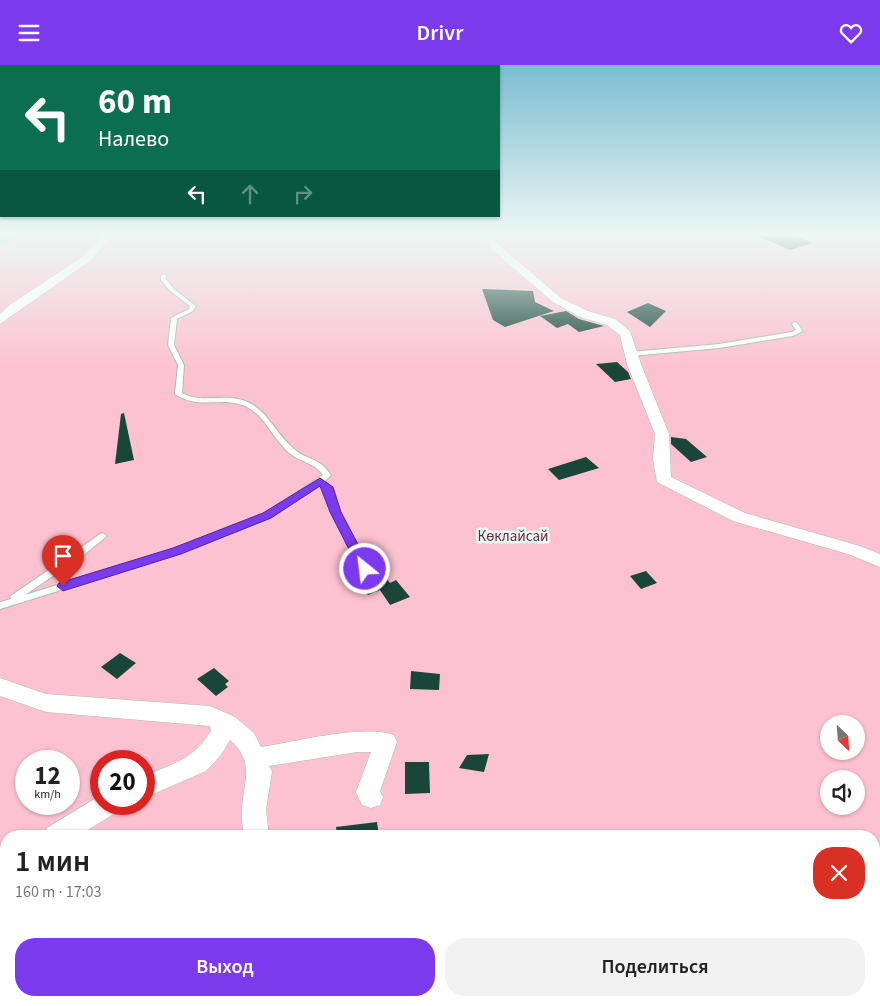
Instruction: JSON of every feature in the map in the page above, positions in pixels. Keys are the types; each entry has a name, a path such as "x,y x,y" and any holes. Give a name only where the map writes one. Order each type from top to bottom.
{"street":[{"path":"0,320 35,291 55,279"},
{"path":"532,279 557,300 572,309 611,322 626,334 631,354 662,434 660,459 663,479 739,517 854,550 880,561"},
{"path":"0,687 46,703 210,715 220,720 246,740 260,771 254,810 256,830"},
{"path":"155,782 198,764 213,748 223,732 220,720"},
{"path":"254,758 357,742 386,742 368,792 371,797"},
{"path":"66,830 90,815"}],"lane":[{"path":"4,605 177,551 267,516 327,475 322,466 291,451 259,412 249,405 237,401 186,400 178,394 181,365 171,345 174,318 191,310 193,306 172,290 163,279"},
{"path":"631,354 719,346 793,334 800,331 795,323"},
{"path":"320,481 327,487 335,512 365,569"},
{"path":"4,605 40,579 77,557 103,536"}],"green space":[{"name":"Көклайсай","path":"0,279 880,279 880,830 0,830"}],"building":[{"path":"482,289 533,291 535,302 554,311 505,327 493,320"},
{"path":"648,303 666,311 650,327 627,312"},
{"path":"566,311 579,319 604,326 579,332 568,324 557,328 540,316"},
{"path":"617,362 628,372 631,379 615,382 596,364"},
{"path":"124,413 134,460 115,464 121,414"},
{"path":"671,437 686,439 707,457 691,462 671,444"},
{"path":"586,457 599,468 559,480 548,469"},
{"path":"646,571 657,583 641,589 630,576"},
{"path":"382,573 390,583 396,580 410,597 390,605 380,590 368,595 359,582"},
{"path":"120,653 136,663 117,679 101,667"},
{"path":"214,668 229,681 225,684 228,687 216,696 197,679"},
{"path":"411,671 440,674 439,690 410,689"},
{"path":"489,754 484,772 459,768 467,755"},
{"path":"405,762 429,762 430,793 405,794"},
{"path":"377,822 378,830 336,830 336,827"}],"route":[{"path":"63,586 118,571 177,551 267,516 302,495 320,481 327,487 335,512 365,569"}]}
